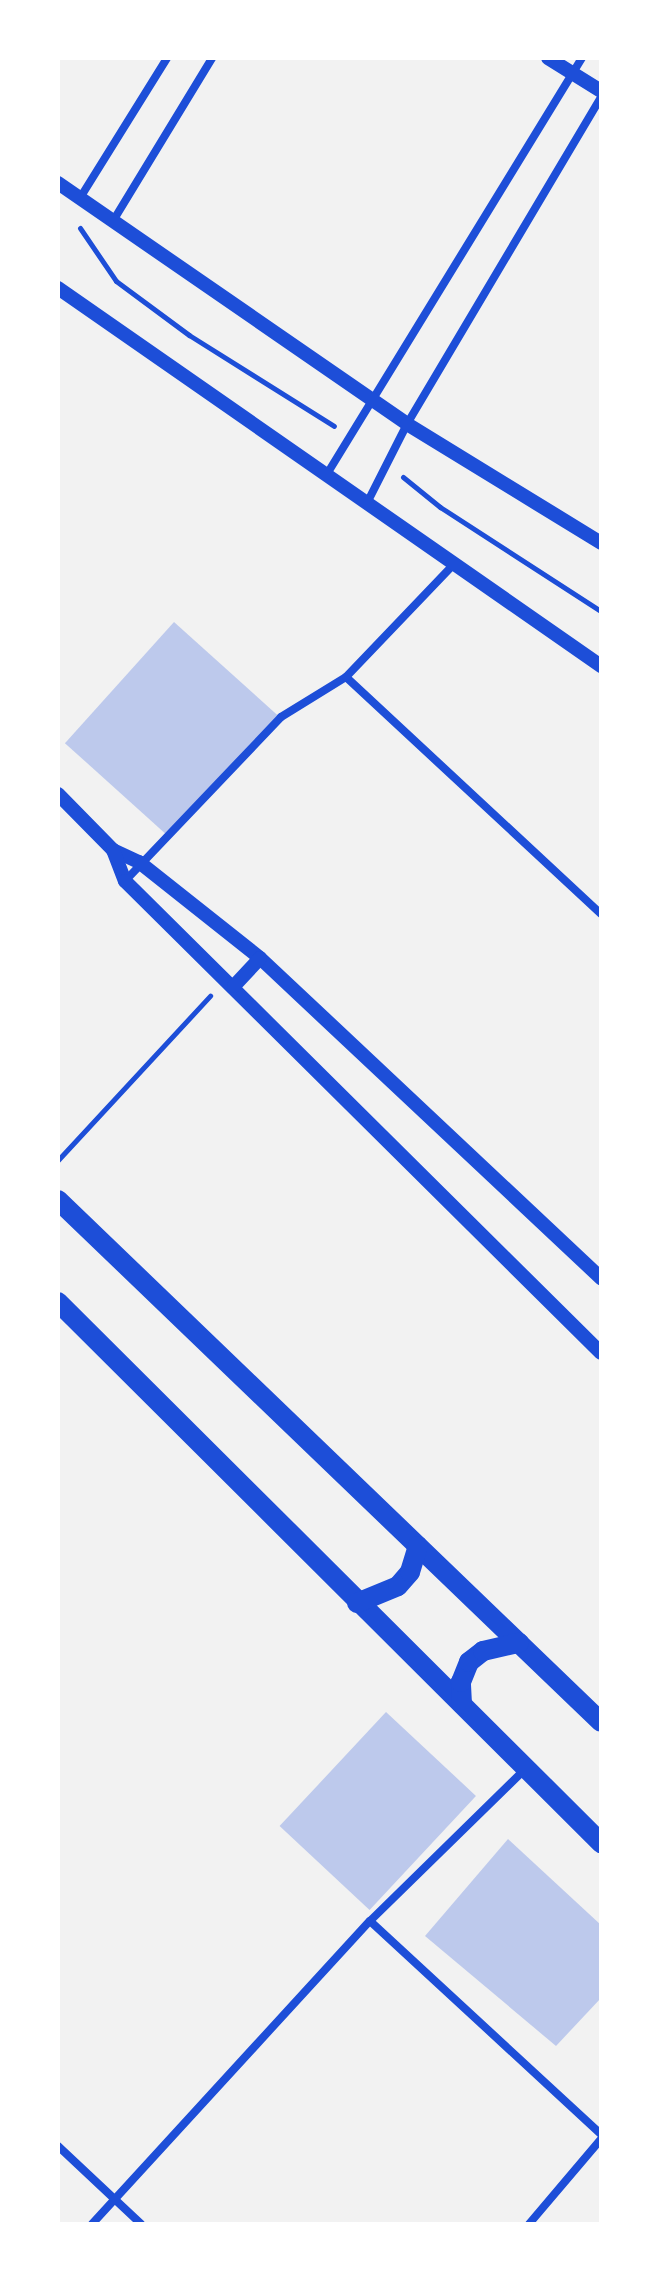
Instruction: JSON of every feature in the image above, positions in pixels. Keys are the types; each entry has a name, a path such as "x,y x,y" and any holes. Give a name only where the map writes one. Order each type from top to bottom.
{"main road":[{"path":"58,1200 601,1722"},
{"path":"58,1302 601,1843"},
{"path":"357,1603 398,1586 410,1572 418,1546"},
{"path":"462,1704 461,1682 469,1662 483,1651 519,1643"}],"street":[{"path":"80,198 167,58"},
{"path":"113,221 212,58"},
{"path":"548,58 601,91"},
{"path":"327,474 582,58"},
{"path":"367,503 407,424 601,97"},
{"path":"58,183 375,398 407,424 601,543"},
{"path":"58,288 601,666"},
{"path":"125,881 139,862 281,717 346,677 453,565"},
{"path":"346,677 601,914"},
{"path":"58,794 113,850 139,862 260,958 601,1278"},
{"path":"113,850 125,881 601,1353"},
{"path":"230,982 260,958"},
{"path":"92,2224 370,1921 525,1769"},
{"path":"370,1921 601,2137 529,2224"},
{"path":"58,2146 141,2224"}],"path":[{"path":"76,222 116,281 189,335 351,437"},
{"path":"387,464 440,507 601,611"},
{"path":"58,1160 230,982"}],"building":[{"path":"174,622 280,717 170,838 65,743"},
{"path":"386,1712 476,1796 370,1910 280,1826"},
{"path":"508,1839 601,1925 601,1998 556,2046 425,1936"}]}
